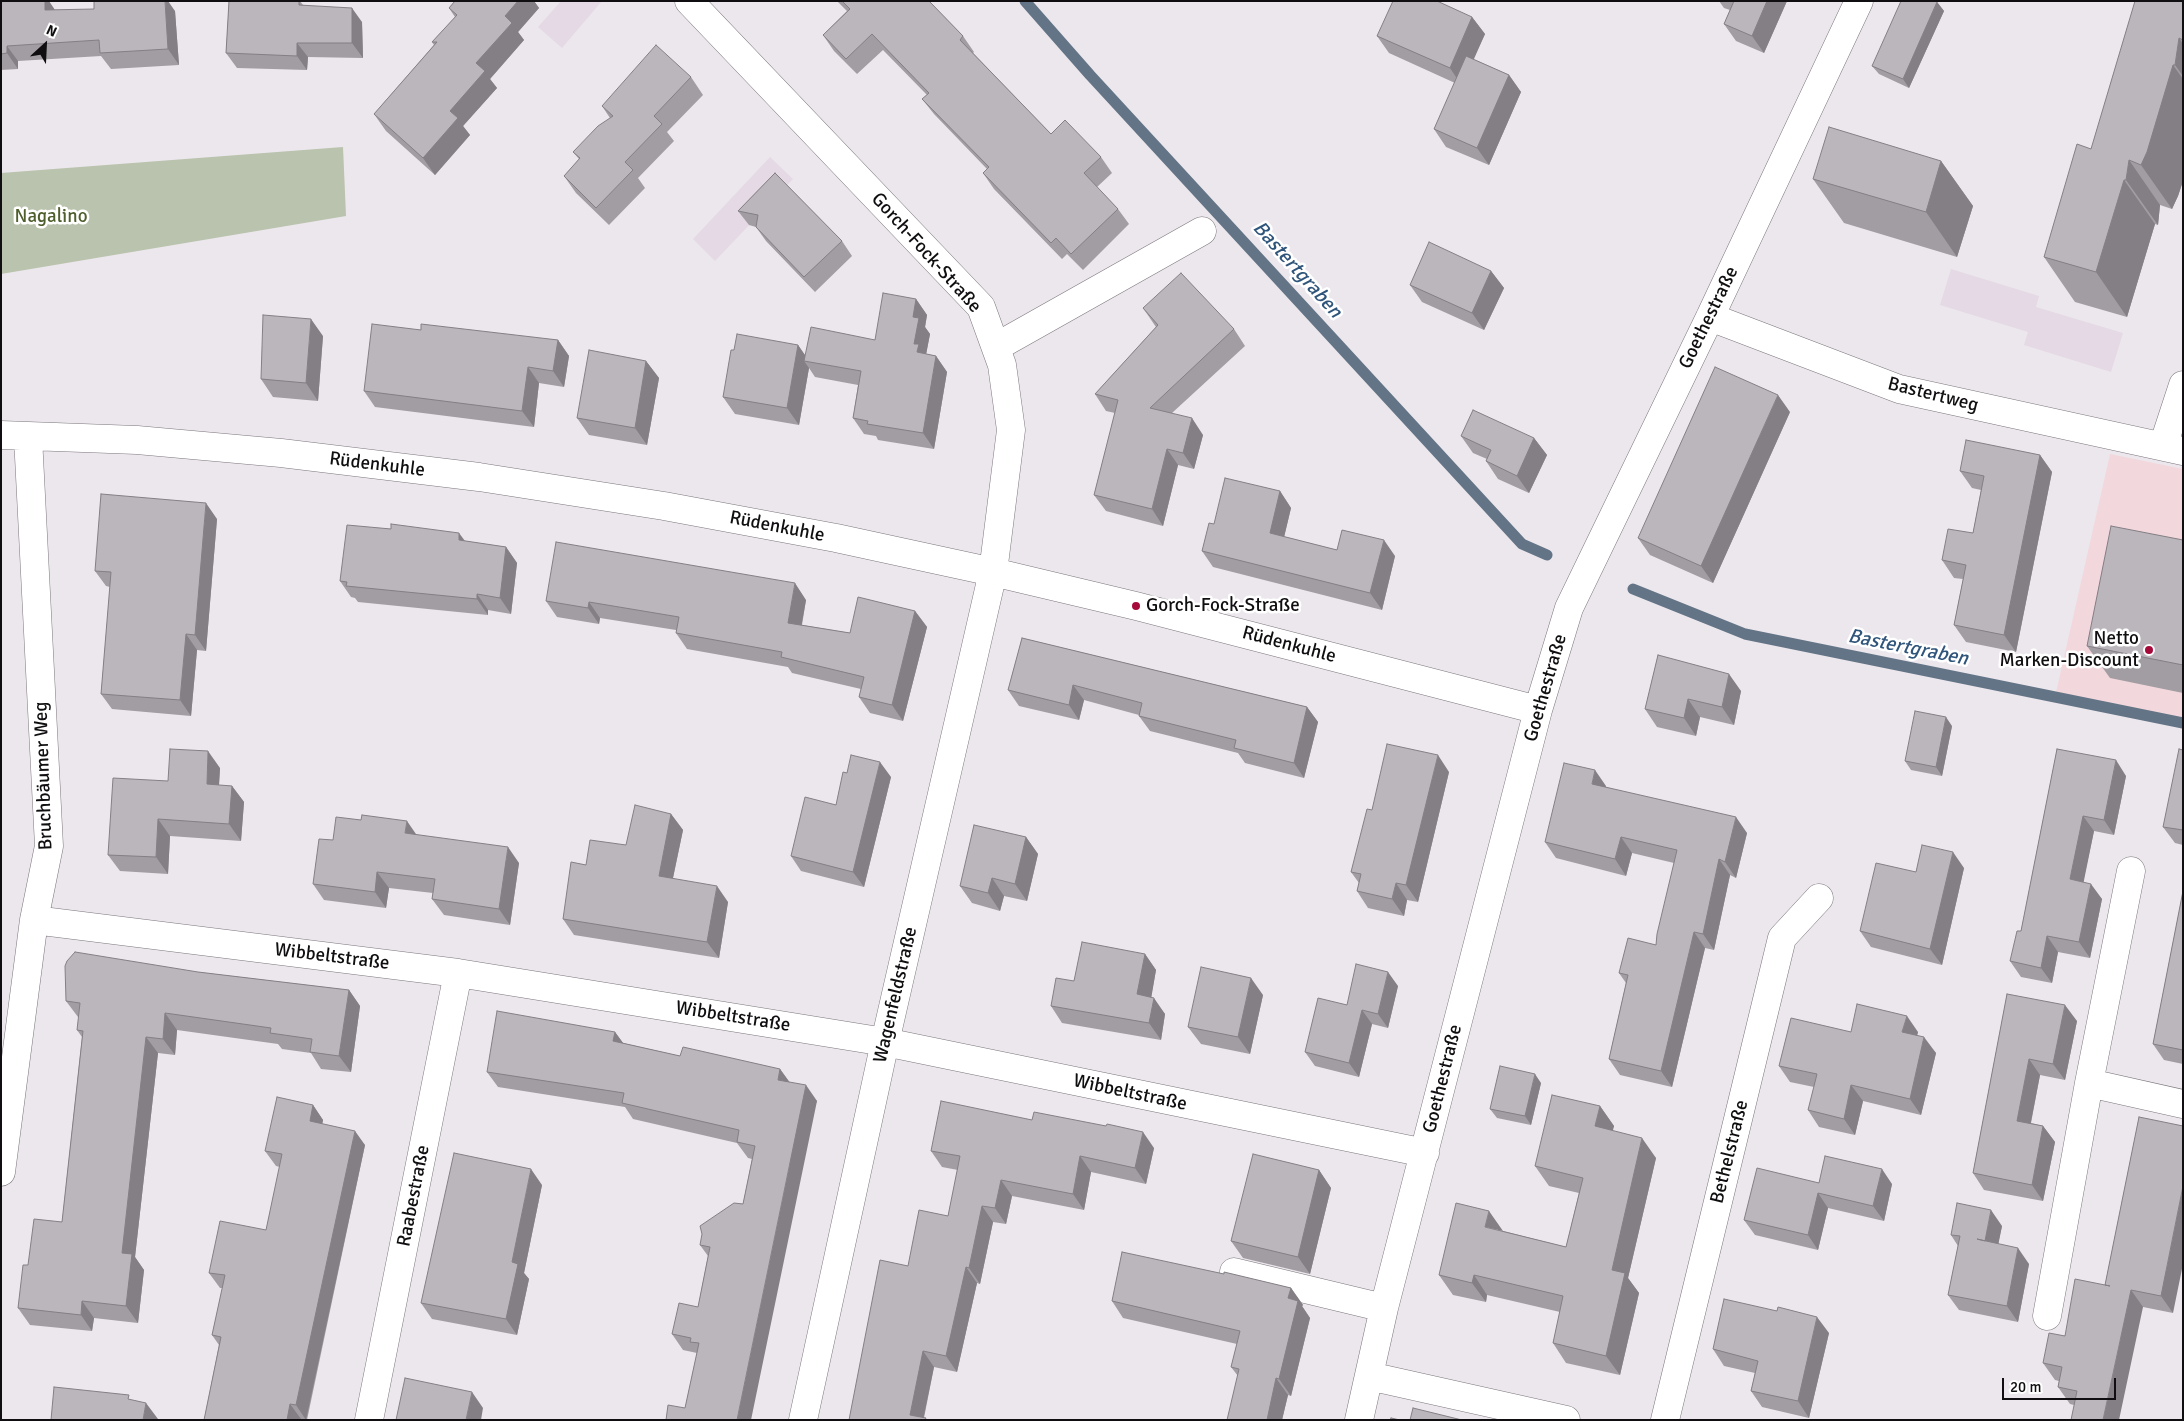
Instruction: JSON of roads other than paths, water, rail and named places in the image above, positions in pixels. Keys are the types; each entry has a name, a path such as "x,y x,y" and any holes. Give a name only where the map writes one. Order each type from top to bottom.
{"street":[{"name":"Gorch-Fock-Straße","path":"689,1 981,307 1002,365 1011,430 993,572"},
{"name":"Goethestraße","path":"1359,1420 1384,1308 1538,710 1569,608 1710,317 1859,1"},
{"path":"996,347 1202,231"},
{"name":"Bastertweg","path":"1710,317 1899,389 2173,448 2183,385"},
{"name":"Rüdenkuhle","path":"1,434 137,440 223,448 478,477 683,510 836,538 993,572 1136,606 1538,710"},
{"name":"Bruchbäumer Weg","path":"1,1172 34,920 49,846 28,436"},
{"name":"Wagenfeldstraße","path":"803,1420 885,1042 993,572"},
{"path":"2047,1316 2089,1083 2131,872"},
{"name":"Bethelstraße","path":"1666,1420 1782,938 1819,898"},
{"name":"Wibbeltstraße","path":"34,920 458,972 885,1042 1424,1153"},
{"name":"Raabestraße","path":"368,1420 458,972"},
{"path":"2089,1083 2183,1104"},
{"path":"1234,1272 1384,1308"},
{"path":"1369,1376 1566,1420"}],"waterway":[{"name":"Bastertgraben","path":"1025,1 1090,75 1522,544 1547,555"},
{"name":"Bastertgraben","path":"1633,589 1745,634 2183,723"}],"place":[{"name":"Gorch-Fock-Straße","path":"1136,606"},
{"name":"Netto Marken-Discount","path":"2149,650"}],"park label":[{"name":"Nagalino","path":"51,217"}]}
